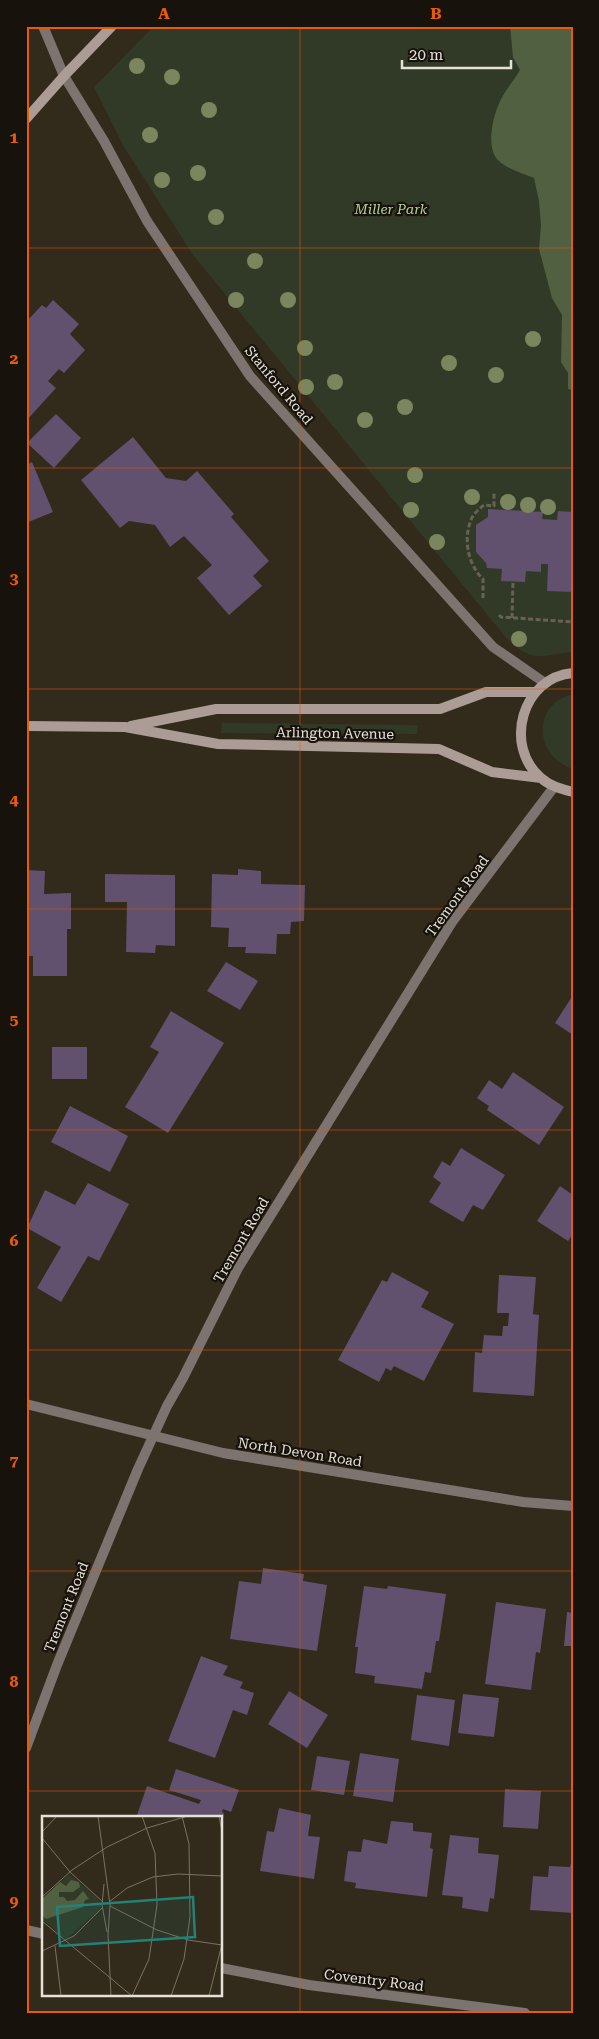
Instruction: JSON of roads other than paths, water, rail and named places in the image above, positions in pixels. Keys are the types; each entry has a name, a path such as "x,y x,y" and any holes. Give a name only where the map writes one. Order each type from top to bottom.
{"street":[{"name":"Stanford Road","path":"43,26 64,76 104,141 147,221 250,376 489,643 546,684"},
{"path":"26,119 112,26"},
{"path":"573,673 566,673 535,692 526,704 520,734 523,750 530,765 541,778 554,787 573,792"},
{"name":"Arlington Avenue","path":"125,727 216,709 440,709 486,692 535,692"},
{"name":"Arlington Avenue","path":"26,726 125,727 218,744 439,749 492,772 541,778"},
{"name":"Tremont Road","path":"26,1748 57,1665 153,1437 238,1268 452,922 554,787"},
{"name":"North Devon Road","path":"26,1404 223,1453 522,1502 573,1506"},
{"path":"26,1930 42,1934"},
{"name":"Coventry Road","path":"222,1968 309,1985 525,2013"}],"park label":[{"name":"Miller Park","path":"391,209"}]}
